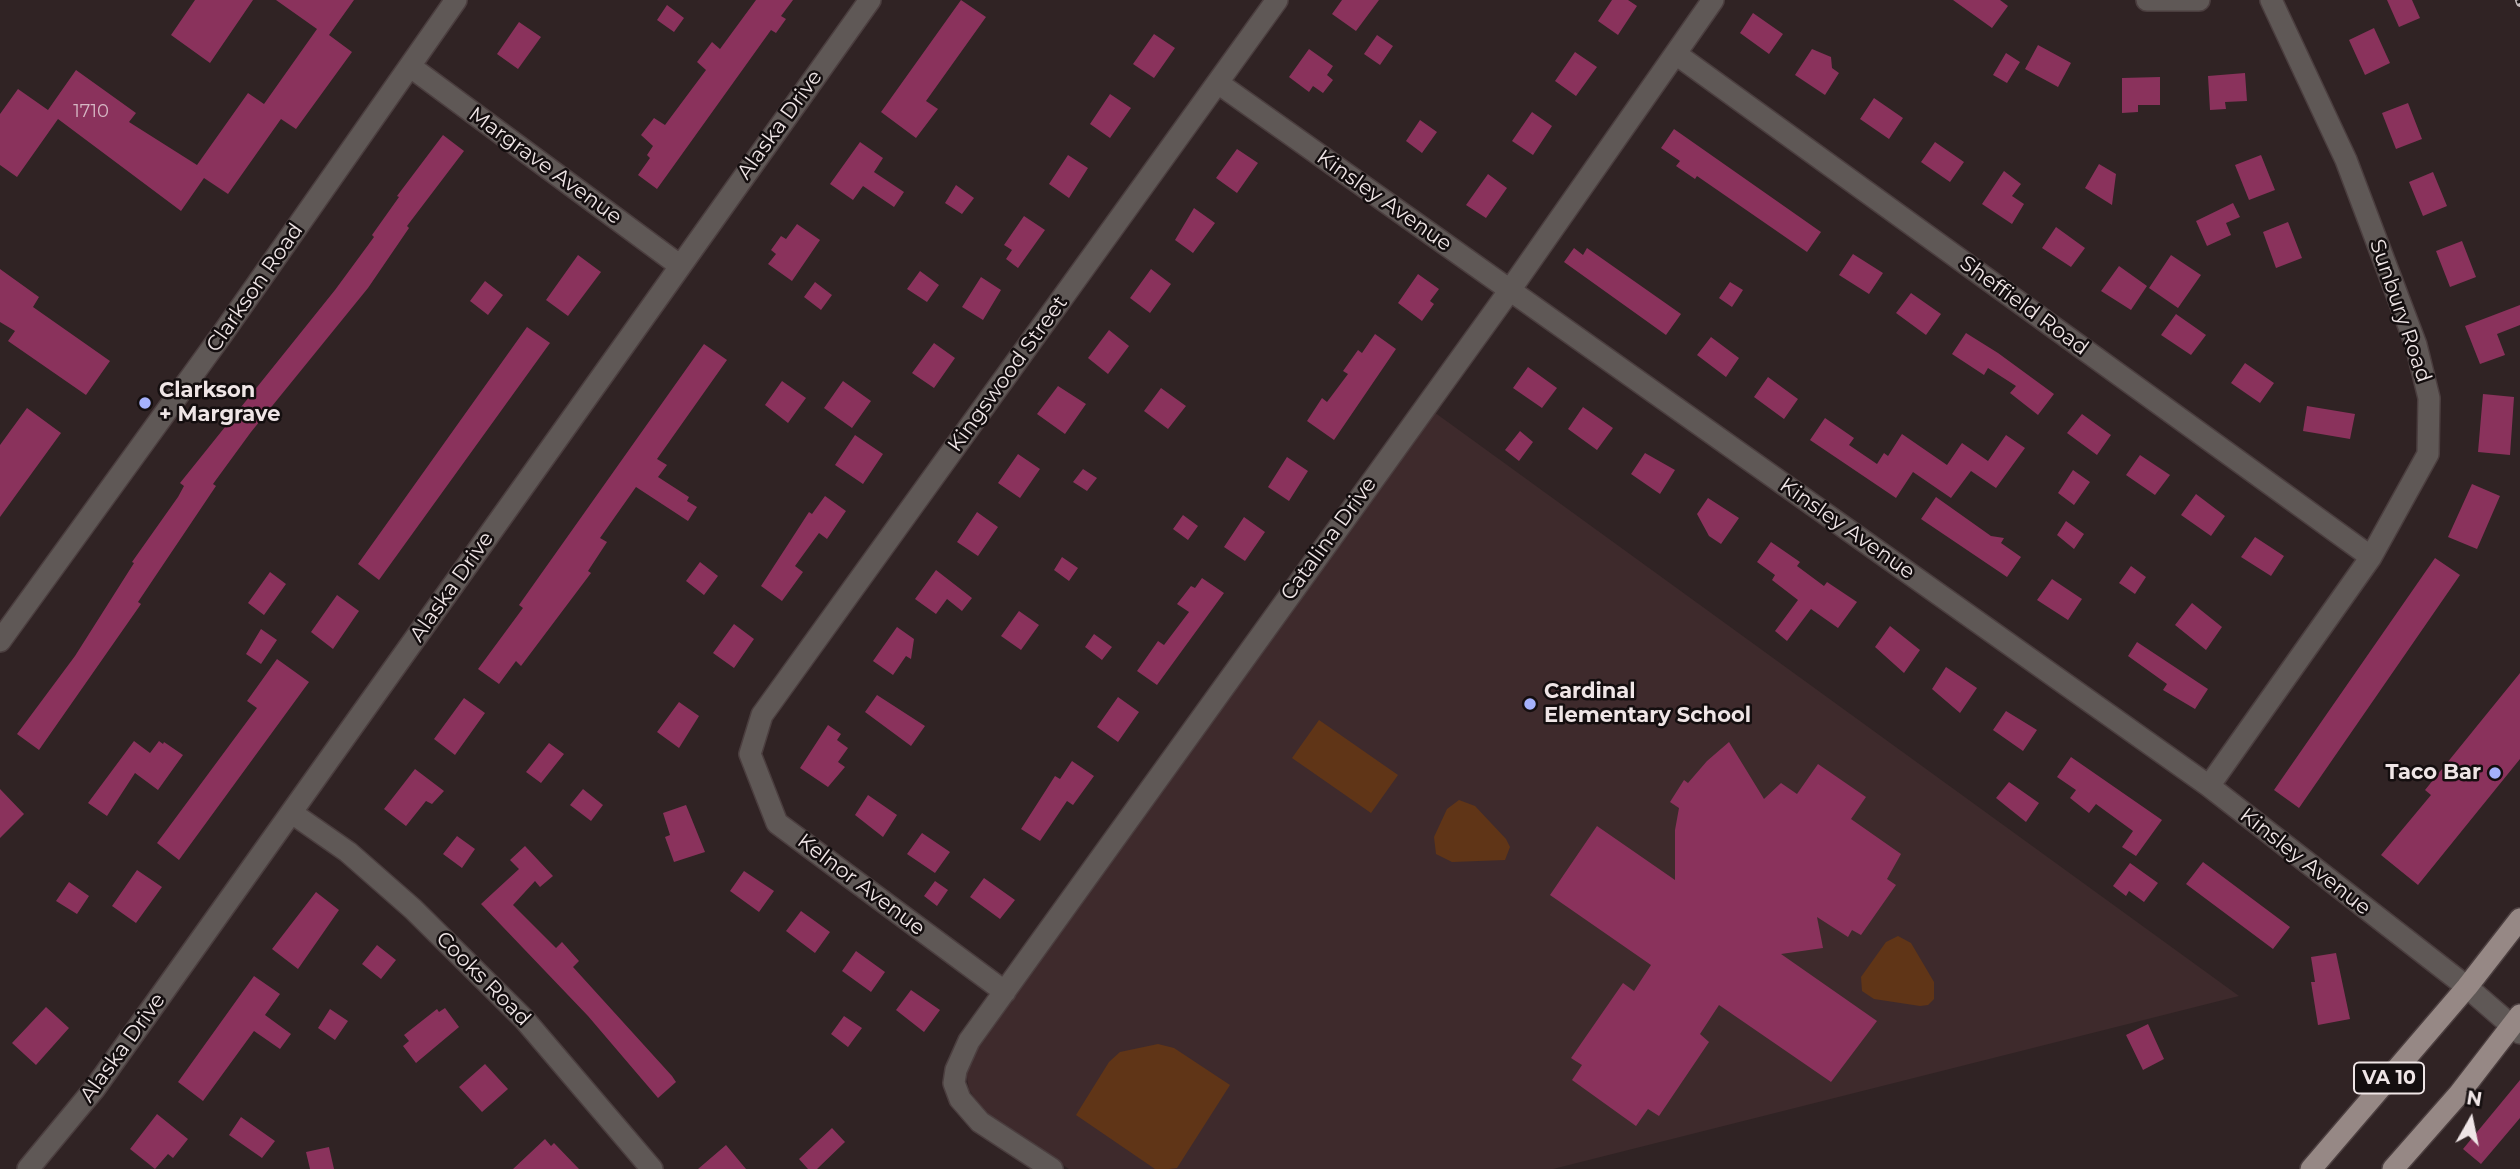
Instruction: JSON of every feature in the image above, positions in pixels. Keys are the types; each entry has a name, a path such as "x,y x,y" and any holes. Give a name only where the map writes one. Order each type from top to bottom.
{"main road":[{"name":"VA 10","path":"2311,1169 2467,987 2520,919"},
{"name":"VA 10","path":"2393,1169 2517,1025"}],"street":[{"name":"Clarkson Road","path":"0,641 411,67 456,0"},
{"name":"Alaska Drive","path":"28,1169 95,1088 870,0"},
{"name":"Kingswood Street","path":"750,754 762,715 1278,0"},
{"name":"Catalina Drive","path":"1052,1169 980,1122 960,1099 954,1083 958,1063 969,1041 1510,290 1713,0"},
{"path":"2147,0 2199,0"},
{"name":"Sunbury Road","path":"2209,786 2371,557 2428,454 2429,398 2417,345 2346,160 2272,0"},
{"name":"Sheffield Road","path":"1676,54 2371,557"},
{"name":"Margrave Avenue","path":"411,67 679,265"},
{"name":"Kinsley Avenue","path":"1218,83 2209,786 2517,1025"},
{"name":"Kelnor Avenue","path":"750,754 777,823 1005,992"},
{"name":"Cooks Road","path":"292,813 367,868 515,1010 652,1169"}],"shaded area":[{"name":"Cardinal Elementary School","path":"1434,412 2239,996 1553,1169 1069,1169 992,1119 979,1106 969,1089 966,1072 974,1050"},
{"path":"1319,720 1398,775 1371,813 1292,758"},
{"path":"1459,800 1475,806 1506,839 1510,847 1505,860 1452,862 1436,854 1434,837 1447,809"},
{"path":"1898,936 1911,943 1934,982 1934,999 1928,1005 1874,999 1862,991 1861,977 1886,942"},
{"path":"1158,1044 1174,1048 1230,1085 1177,1168 1169,1169 1155,1169 1076,1115 1109,1062 1120,1052"}],"building":[{"path":"195,0 253,0 210,63 171,35"},
{"path":"276,0 354,0 329,35 352,52 296,129 281,119 228,194 204,178 181,211 58,119 17,177 0,165 0,114 18,89 48,110 76,70 136,113 129,122 197,165 248,93 264,104 317,29"},
{"path":"756,0 793,0 781,16 786,19 776,33 771,30 657,189 638,175 650,158 647,155 653,146 641,135 654,118 665,125 706,70 697,62 712,42 720,49"},
{"path":"961,0 986,17 926,101 938,109 916,138 881,112"},
{"path":"1342,0 1379,0 1356,31 1332,14"},
{"path":"1612,0 1628,0 1637,6 1618,35 1598,21"},
{"path":"1953,0 2000,0 2008,6 1992,28"},
{"path":"2387,0 2412,0 2420,18 2399,27"},
{"path":"667,5 684,18 674,32 657,20"},
{"path":"1753,13 1783,34 1769,54 1740,33"},
{"path":"519,22 541,37 518,69 497,54"},
{"path":"2374,28 2390,63 2365,75 2349,40"},
{"path":"1154,34 1175,48 1154,78 1133,64"},
{"path":"1377,35 1393,46 1380,65 1364,54"},
{"path":"2038,45 2071,63 2058,87 2025,69"},
{"path":"1309,49 1333,66 1327,75 1333,80 1323,93 1313,86 1309,92 1289,77"},
{"path":"1812,49 1831,57 1832,68 1839,73 1825,95 1795,75"},
{"path":"1575,52 1597,67 1576,96 1555,81"},
{"path":"2006,53 2020,62 2007,83 1993,75"},
{"path":"2245,73 2247,101 2225,102 2226,109 2210,110 2208,76"},
{"path":"2160,77 2160,105 2138,105 2138,112 2122,113 2122,78"},
{"path":"1110,94 1131,108 1110,138 1090,124"},
{"path":"1874,98 1903,118 1889,139 1860,119"},
{"path":"2408,103 2422,139 2396,149 2382,113"},
{"path":"1532,112 1552,126 1533,155 1512,141"},
{"path":"1420,120 1437,132 1422,153 1406,141"},
{"path":"1674,129 1821,232 1807,252 1697,176 1695,179 1676,166 1680,161 1661,148"},
{"path":"443,135 464,151 407,226 409,228 368,288 251,432 213,484 216,486 138,602 141,604 39,750 17,734 75,656 134,563 132,562 178,497 184,486 180,483 335,290 374,237 372,235 399,197 397,196"},
{"path":"860,142 883,158 874,172 904,192 894,207 863,186 853,200 830,184"},
{"path":"1935,142 1964,162 1950,182 1921,162"},
{"path":"1237,149 1258,163 1237,193 1216,178"},
{"path":"1068,155 1088,168 1069,198 1049,184"},
{"path":"2261,155 2275,190 2249,200 2235,165"},
{"path":"2099,164 2116,174 2112,205 2085,188"},
{"path":"2004,171 2021,184 2012,196 2024,204 2012,224 1982,204"},
{"path":"2433,172 2447,206 2423,216 2409,182"},
{"path":"1488,174 1507,188 1486,218 1466,205"},
{"path":"956,185 974,198 962,214 945,203"},
{"path":"2233,203 2240,217 2226,223 2231,235 2207,246 2196,221"},
{"path":"1194,208 1215,223 1193,253 1175,240"},
{"path":"1024,216 1045,230 1018,268 1006,259 1012,250 1004,245"},
{"path":"2288,222 2302,258 2276,268 2263,232"},
{"path":"797,224 820,240 792,281 768,264 776,254 771,250 781,236 786,239"},
{"path":"2056,227 2085,248 2071,267 2042,248"},
{"path":"2462,241 2476,277 2450,287 2436,251"},
{"path":"1574,248 1583,255 1587,248 1681,314 1666,335 1564,262"},
{"path":"1853,254 1883,273 1869,294 1839,275"},
{"path":"578,255 601,272 568,316 546,300"},
{"path":"2171,255 2201,275 2178,308 2149,288"},
{"path":"2119,266 2147,286 2131,310 2101,291"},
{"path":"0,269 39,297 33,307 110,361 86,395 8,341 15,331 0,322"},
{"path":"1151,269 1171,284 1150,313 1130,298"},
{"path":"920,271 939,285 927,302 907,289"},
{"path":"1418,274 1439,289 1430,301 1434,304 1422,321 1398,303"},
{"path":"981,277 1001,290 983,320 962,307"},
{"path":"485,281 503,295 488,315 470,301"},
{"path":"815,282 832,295 821,310 804,297"},
{"path":"1730,282 1743,290 1732,307 1719,298"},
{"path":"1911,293 1941,314 1926,335 1896,313"},
{"path":"2520,305 2520,325 2497,334 2505,355 2480,364 2465,326"},
{"path":"2176,314 2206,335 2191,355 2161,335"},
{"path":"527,327 550,343 379,580 358,564"},
{"path":"1109,330 1129,346 1108,374 1088,358"},
{"path":"1966,333 2054,394 2038,415 2010,393 2016,386 1988,368 1984,375 1952,354"},
{"path":"1375,334 1396,349 1334,440 1307,421 1322,398 1327,402 1348,374 1343,371 1358,350 1362,353"},
{"path":"1711,337 1739,358 1726,377 1697,355"},
{"path":"934,343 955,358 934,388 912,373"},
{"path":"704,344 727,360 657,459 667,465 658,477 689,497 687,501 697,507 688,521 636,487 600,538 607,542 588,571 591,573 521,666 516,661 499,684 478,669 523,608 519,605"},
{"path":"2245,363 2274,383 2260,403 2231,383"},
{"path":"1528,367 1557,388 1542,408 1513,388"},
{"path":"1768,377 1798,399 1784,419 1754,397"},
{"path":"782,381 806,398 788,423 765,405"},
{"path":"843,381 871,401 852,428 824,408"},
{"path":"1058,386 1086,404 1065,434 1037,414"},
{"path":"1161,388 1186,406 1168,429 1144,411"},
{"path":"2483,394 2514,397 2510,455 2478,452"},
{"path":"2307,406 2355,414 2350,439 2303,431"},
{"path":"1583,407 1613,428 1597,450 1568,429"},
{"path":"27,408 61,433 0,517 0,445"},
{"path":"2082,414 2111,435 2097,455 2067,433"},
{"path":"1825,418 1854,438 1849,445 1877,464 1884,453 1888,456 1902,434 1947,465 1962,443 1988,461 2006,435 2025,448 1996,488 1971,471 1951,498 1913,472 1896,498 1810,440"},
{"path":"1520,431 1533,442 1519,461 1505,450"},
{"path":"855,435 883,454 863,484 835,465"},
{"path":"1645,453 1675,470 1660,494 1631,474"},
{"path":"1018,454 1040,469 1020,498 998,483"},
{"path":"2140,455 2170,475 2155,495 2126,475"},
{"path":"1287,457 1308,471 1289,501 1268,487"},
{"path":"1083,469 1097,478 1087,491 1073,482"},
{"path":"2073,470 2090,482 2074,505 2058,493"},
{"path":"2472,484 2500,496 2477,549 2448,537"},
{"path":"2196,494 2225,516 2211,536 2181,515"},
{"path":"825,496 846,511 827,539 819,533 795,566 803,572 782,601 761,586 809,512 812,514"},
{"path":"1936,497 1991,536 2004,538 2001,543 2021,557 2007,577 1921,519"},
{"path":"1708,498 1739,518 1721,544 1709,536 1697,514"},
{"path":"977,512 998,527 978,556 957,542"},
{"path":"1183,515 1198,526 1188,540 1173,529"},
{"path":"1244,517 1265,532 1245,561 1224,547"},
{"path":"2066,521 2084,534 2074,549 2057,535"},
{"path":"2255,537 2284,556 2271,576 2241,557"},
{"path":"1771,542 1800,562 1797,566 1824,586 1827,582 1857,602 1838,628 1811,609 1787,641 1775,631 1798,600 1772,580 1775,575 1757,562"},
{"path":"1062,557 1078,568 1069,581 1054,570"},
{"path":"2435,558 2460,575 2299,808 2274,790"},
{"path":"700,562 718,576 704,595 686,581"},
{"path":"2131,566 2146,577 2135,594 2119,583"},
{"path":"936,570 972,598 962,611 947,599 936,614 915,599"},
{"path":"270,572 286,584 264,615 248,603"},
{"path":"1202,578 1224,593 1157,685 1137,671 1158,641 1164,645 1189,612 1177,604 1191,586 1195,588"},
{"path":"2052,579 2082,599 2068,620 2037,600"},
{"path":"337,595 359,611 333,649 311,632"},
{"path":"2192,603 2222,627 2206,650 2175,625"},
{"path":"1019,611 1039,625 1021,650 1001,636"},
{"path":"734,624 754,639 734,668 713,653"},
{"path":"1890,626 1920,650 1904,673 1875,647"},
{"path":"897,627 914,639 911,659 906,656 893,675 873,661"},
{"path":"261,629 277,640 261,664 246,654"},
{"path":"1094,634 1112,647 1102,660 1085,647"},
{"path":"2137,642 2208,689 2195,709 2163,690 2167,684 2128,656"},
{"path":"277,659 309,682 179,860 157,843 257,708 247,701"},
{"path":"1946,667 1977,688 1960,713 1932,689"},
{"path":"2520,673 2520,759 2418,885 2381,855 2431,795 2425,790"},
{"path":"877,695 925,726 911,746 865,712"},
{"path":"1118,697 1139,712 1118,742 1097,727"},
{"path":"464,698 485,713 455,755 434,739"},
{"path":"679,702 699,716 679,748 657,732"},
{"path":"2006,711 2037,730 2023,751 1993,730"},
{"path":"828,725 841,734 837,740 848,748 838,762 845,767 828,787 800,768"},
{"path":"134,741 150,753 159,741 163,744 164,742 183,755 158,790 135,773 107,816 88,803"},
{"path":"1729,742 1764,799 1781,783 1797,794 1818,764 1866,797 1851,819 1901,854 1887,879 1896,885 1861,935 1852,930 1848,937 1817,917 1823,948 1781,954 1877,1021 1831,1082 1719,1005 1700,1034 1709,1042 1659,1116 1648,1109 1636,1126 1572,1080 1582,1065 1571,1058 1623,983 1634,991 1651,965 1550,895 1597,826 1675,880 1675,830 1679,808 1670,802 1684,780 1688,783 1707,761"},
{"path":"549,743 564,754 541,783 526,772"},
{"path":"2071,757 2162,820 2136,856 2122,847 2133,831 2096,804 2089,813 2070,798 2076,790 2057,777"},
{"path":"1072,761 1094,776 1073,805 1067,801 1040,841 1021,829 1055,776 1060,779"},
{"path":"415,769 444,791 432,804 426,801 406,826 384,809"},
{"path":"2009,782 2039,803 2026,822 1996,798"},
{"path":"0,789 24,814 0,838"},
{"path":"583,789 603,805 591,821 570,805"},
{"path":"868,795 897,815 883,837 855,815"},
{"path":"686,805 705,852 674,862 665,837 670,835 663,813"},
{"path":"922,833 950,852 935,873 907,854"},
{"path":"457,836 475,849 462,868 443,854"},
{"path":"525,846 553,876 540,887 535,881 513,905 556,948 562,942 579,961 573,967 672,1076 676,1082 658,1098 588,1016 481,904 519,869 510,860"},
{"path":"2203,862 2290,927 2273,949 2186,884"},
{"path":"2130,863 2158,883 2144,902 2129,891 2126,896 2113,886"},
{"path":"137,870 162,887 136,923 112,906"},
{"path":"744,871 774,891 759,912 730,891"},
{"path":"984,878 1015,900 1000,919 970,897"},
{"path":"935,881 948,890 937,906 924,896"},
{"path":"69,882 89,896 77,914 56,901"},
{"path":"316,892 339,910 298,969 272,949"},
{"path":"801,911 830,932 815,953 786,931"},
{"path":"377,945 396,960 381,979 362,964"},
{"path":"856,951 885,972 871,992 842,971"},
{"path":"2336,953 2350,1019 2318,1025 2311,982 2315,982 2311,957"},
{"path":"254,976 280,994 265,1015 291,1034 280,1049 254,1031 203,1101 178,1082"},
{"path":"911,990 940,1010 924,1032 896,1010"},
{"path":"46,1007 69,1028 36,1065 12,1043"},
{"path":"445,1008 459,1027 416,1063 403,1046 409,1041 404,1035 437,1009 439,1012"},
{"path":"330,1009 348,1021 335,1040 318,1028"},
{"path":"844,1016 862,1028 848,1047 831,1034"},
{"path":"2148,1024 2164,1059 2143,1070 2126,1035"},
{"path":"485,1064 508,1089 482,1112 459,1087"},
{"path":"2520,1080 2520,1118 2481,1164 2463,1149"},
{"path":"157,1114 188,1139 173,1158 168,1154 155,1169 130,1149"},
{"path":"241,1117 275,1141 262,1158 229,1135"},
{"path":"832,1128 845,1142 817,1169 808,1169 799,1159"},
{"path":"545,1139 551,1146 554,1143 579,1169 513,1169"},
{"path":"726,1145 746,1169 698,1169"},
{"path":"329,1147 334,1169 310,1169 306,1152"}],"place":[{"name":"Clarkson + Margrave","path":"145,403"},
{"name":"Cardinal Elementary School","path":"1530,704"},
{"name":"Taco Bar","path":"2495,773"}]}
